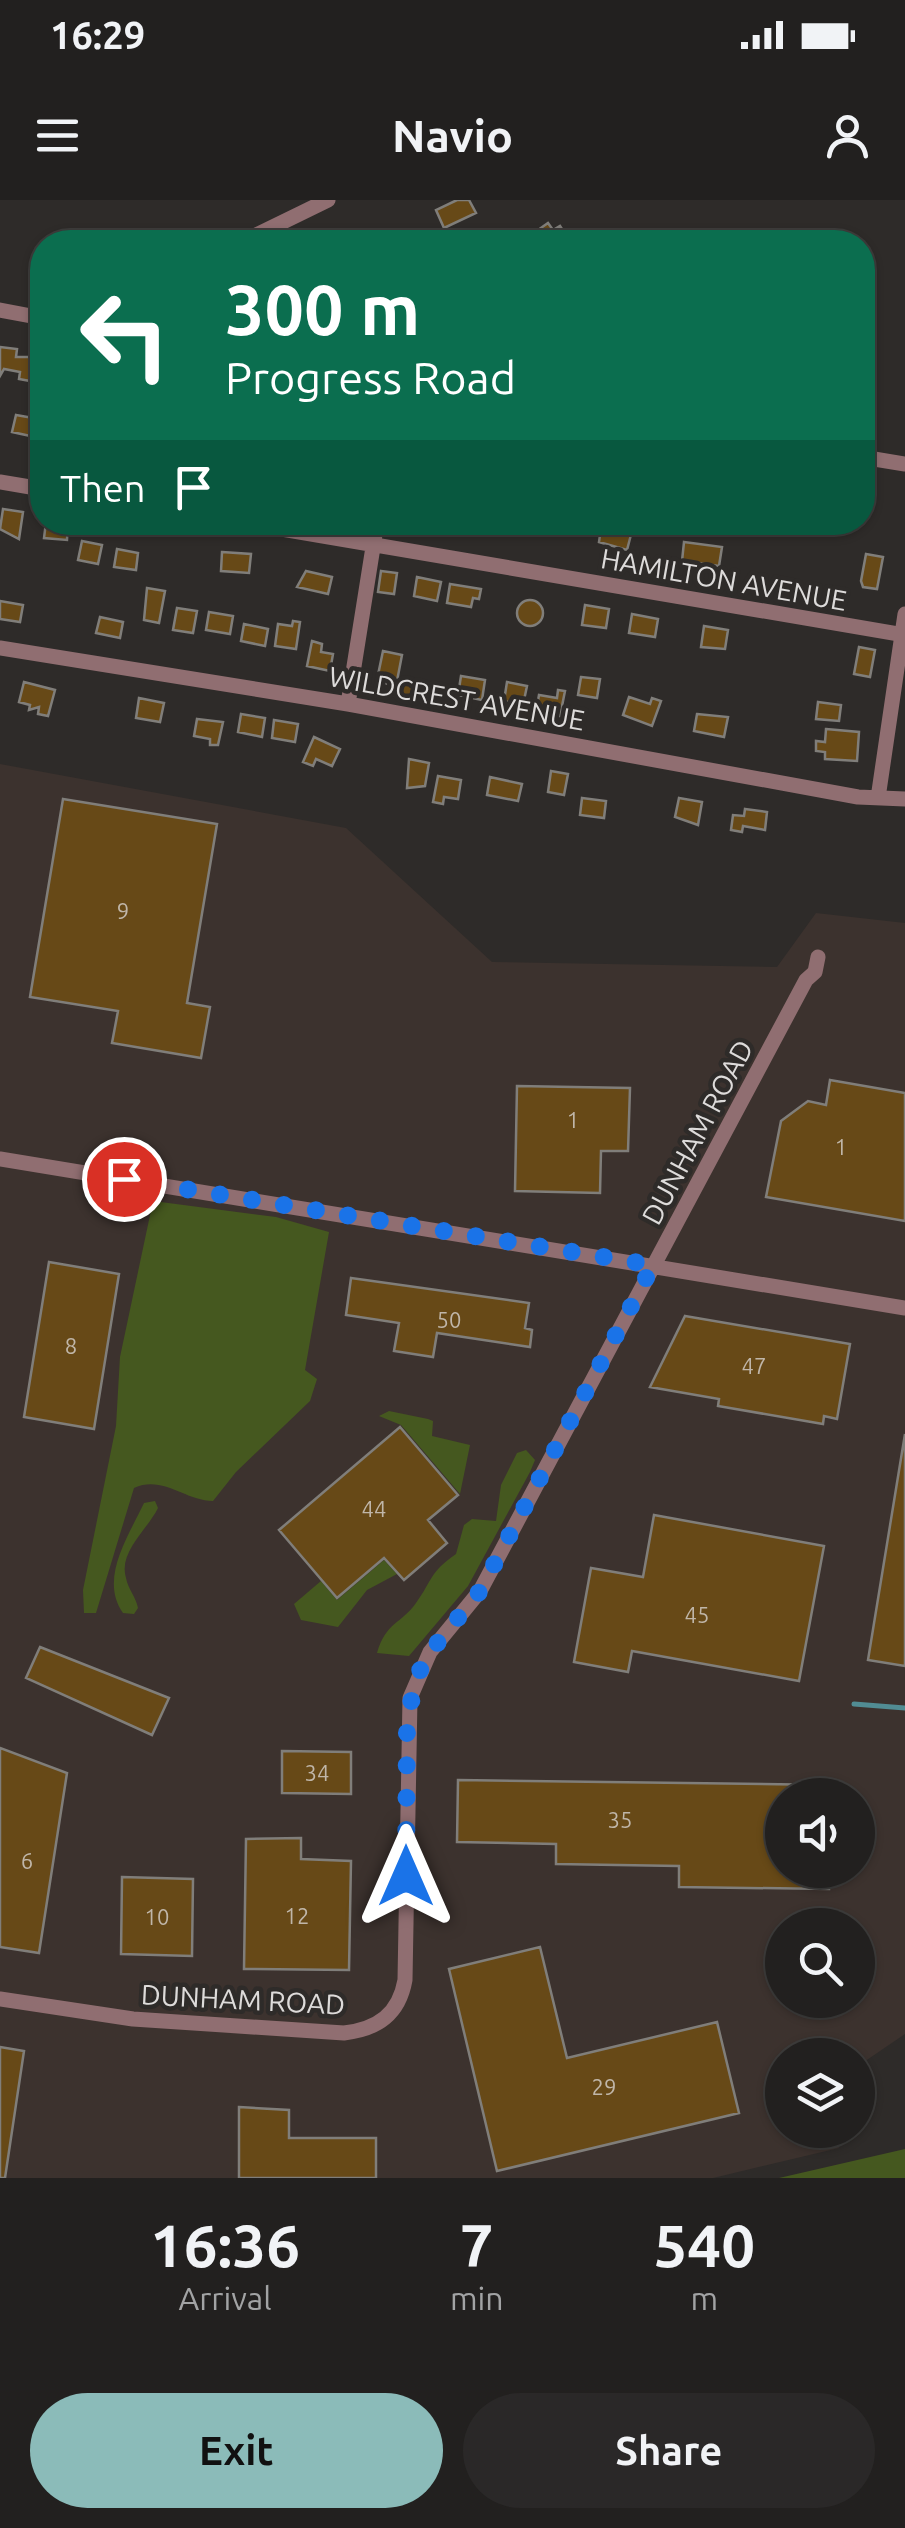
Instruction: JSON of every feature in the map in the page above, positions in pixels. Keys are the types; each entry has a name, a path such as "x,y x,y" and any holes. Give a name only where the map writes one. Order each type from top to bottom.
{"street":[{"path":"267,230 328,200"},
{"path":"0,310 30,316"},
{"path":"875,459 905,464"},
{"path":"0,482 30,487"},
{"name":"HAMILTON AVENUE","path":"316,535 904,634"},
{"path":"348,704 375,535"},
{"path":"878,798 905,614"},
{"name":"WILDCREST AVENUE","path":"0,648 348,704 878,798 905,799"},
{"name":"DUNHAM ROAD","path":"0,1999 133,2019 344,2032 376,2025 401,2002 405,1980 407,1722 416,1678 430,1652 480,1591 806,980 815,972 818,956"},
{"path":"0,1159 905,1308"}],"shaded area":[{"path":"0,764 346,828 492,962 777,967 816,913 905,923 905,2034 875,2054 875,2038 765,2038 765,2148 839,2148 713,2178 0,2178"}],"green space":[{"path":"153,1201 276,1217 329,1232 305,1370 317,1379 310,1401 236,1472 213,1501 164,1486 134,1488 96,1613 84,1613 83,1590 116,1426 120,1357"},
{"path":"389,1411 433,1421 432,1436 470,1445 460,1494 401,1425 379,1416"},
{"path":"526,1450 535,1460 530,1472 468,1586 409,1656 377,1653 389,1629 410,1610 436,1572 456,1554 464,1525 472,1519 496,1521 501,1485 517,1453"},
{"path":"155,1501 158,1508 126,1559 127,1582 138,1608 134,1614 123,1613 114,1586 119,1558 144,1503"},
{"path":"384,1560 397,1574 367,1590 338,1627 301,1620 294,1604 321,1581 337,1600"},
{"path":"905,2149 905,2178 779,2178"}],"building":[{"path":"457,200 469,200 476,213 444,228 436,210"},
{"path":"0,347 17,349 16,357 30,357 30,381 19,379 20,372 4,369 0,376"},
{"path":"16,415 30,417 30,436 12,432"},
{"path":"3,509 23,512 19,539 0,529"},
{"path":"44,535 67,535 67,540 44,538"},
{"path":"600,535 631,535 627,550 599,542"},
{"path":"82,541 102,545 98,564 78,560"},
{"path":"684,542 722,547 719,566 682,561"},
{"path":"117,549 138,553 136,570 114,567"},
{"path":"222,552 251,554 249,573 221,571"},
{"path":"866,554 883,557 877,589 863,587 861,581"},
{"path":"306,571 332,577 328,594 297,587"},
{"path":"381,571 397,573 394,594 378,592"},
{"path":"417,577 441,582 437,601 414,596"},
{"path":"450,584 481,589 479,599 473,598 471,607 447,603"},
{"path":"147,588 165,591 159,623 144,620"},
{"path":"530,600 539,604 543,613 539,622 530,626 521,622 517,613 521,604"},
{"path":"0,601 23,605 20,622 0,619"},
{"path":"585,605 609,609 606,628 582,625"},
{"path":"177,608 197,611 193,633 173,630"},
{"path":"209,612 233,616 230,634 206,630"},
{"path":"632,614 658,619 655,637 629,633"},
{"path":"100,617 123,622 120,638 96,633"},
{"path":"293,621 300,622 296,649 275,646 278,624 292,626"},
{"path":"244,624 268,629 265,646 241,641"},
{"path":"704,626 728,630 725,649 701,647"},
{"path":"312,641 322,644 321,652 333,654 330,671 307,666"},
{"path":"859,647 875,650 870,677 854,674"},
{"path":"383,651 402,655 397,681 417,685 414,699 395,696 396,686 385,683 386,676 378,675"},
{"path":"461,676 485,680 482,700 458,695"},
{"path":"581,677 600,679 597,698 578,695"},
{"path":"24,682 55,690 48,716 38,714 39,707 29,710 30,705 19,702"},
{"path":"507,682 527,686 523,705 504,701"},
{"path":"558,690 565,691 560,716 536,712 539,695 557,698"},
{"path":"629,697 650,704 652,698 661,701 652,726 623,715"},
{"path":"139,698 164,703 160,722 136,718"},
{"path":"818,702 841,705 839,721 816,719"},
{"path":"241,714 265,718 262,737 238,732"},
{"path":"697,714 728,717 724,737 694,731"},
{"path":"197,719 223,722 218,745 194,736"},
{"path":"274,720 298,724 295,742 272,738"},
{"path":"826,729 859,732 857,761 825,759 825,752 816,751 816,741 825,742"},
{"path":"314,737 340,749 332,766 316,759 313,766 303,762"},
{"path":"409,759 429,763 425,786 407,788"},
{"path":"551,771 568,774 564,795 548,792"},
{"path":"438,776 461,780 458,799 444,797 443,804 433,802"},
{"path":"490,777 522,784 518,801 487,795"},
{"path":"582,798 606,801 604,818 580,815"},
{"path":"679,798 702,802 698,825 675,817"},
{"path":"63,799 217,824 187,1003 210,1007 201,1058 112,1043 118,1011 30,997"},
{"path":"745,809 767,812 765,830 743,826 742,832 731,830 733,815 744,816"},
{"path":"830,1080 905,1093 905,1221 766,1197 781,1121 808,1101 826,1105"},
{"path":"517,1086 630,1088 628,1151 601,1151 600,1193 515,1191"},
{"path":"49,1262 119,1274 94,1429 24,1417"},
{"path":"351,1278 529,1303 525,1328 532,1330 530,1347 437,1333 433,1357 394,1351 399,1323 346,1315"},
{"path":"685,1316 850,1344 837,1419 824,1416 823,1424 718,1406 719,1399 650,1387"},
{"path":"400,1427 458,1495 428,1520 447,1543 404,1580 384,1558 337,1598 279,1530"},
{"path":"905,1434 905,1666 868,1660"},
{"path":"654,1515 824,1546 799,1681 632,1651 628,1672 574,1662 591,1568 643,1577"},
{"path":"40,1647 169,1698 152,1735 26,1678"},
{"path":"0,1748 67,1773 39,1953 0,1947"},
{"path":"282,1751 351,1752 351,1794 282,1793"},
{"path":"458,1780 765,1784 765,1888 829,1889 679,1887 679,1866 556,1864 556,1844 457,1842"},
{"path":"301,1838 301,1859 351,1861 349,1970 244,1969 246,1839"},
{"path":"122,1877 193,1879 192,1956 121,1954"},
{"path":"540,1947 567,2058 717,2022 739,2113 497,2171 449,1969"},
{"path":"0,2047 24,2051 5,2178 0,2178"},
{"path":"239,2107 289,2110 289,2138 376,2138 376,2178 239,2178"}],"waterway":[{"path":"854,1704 905,1708"}],"route":[{"path":"124,1179 653,1265 480,1591 430,1652 416,1678 407,1722 406,1876"}]}
